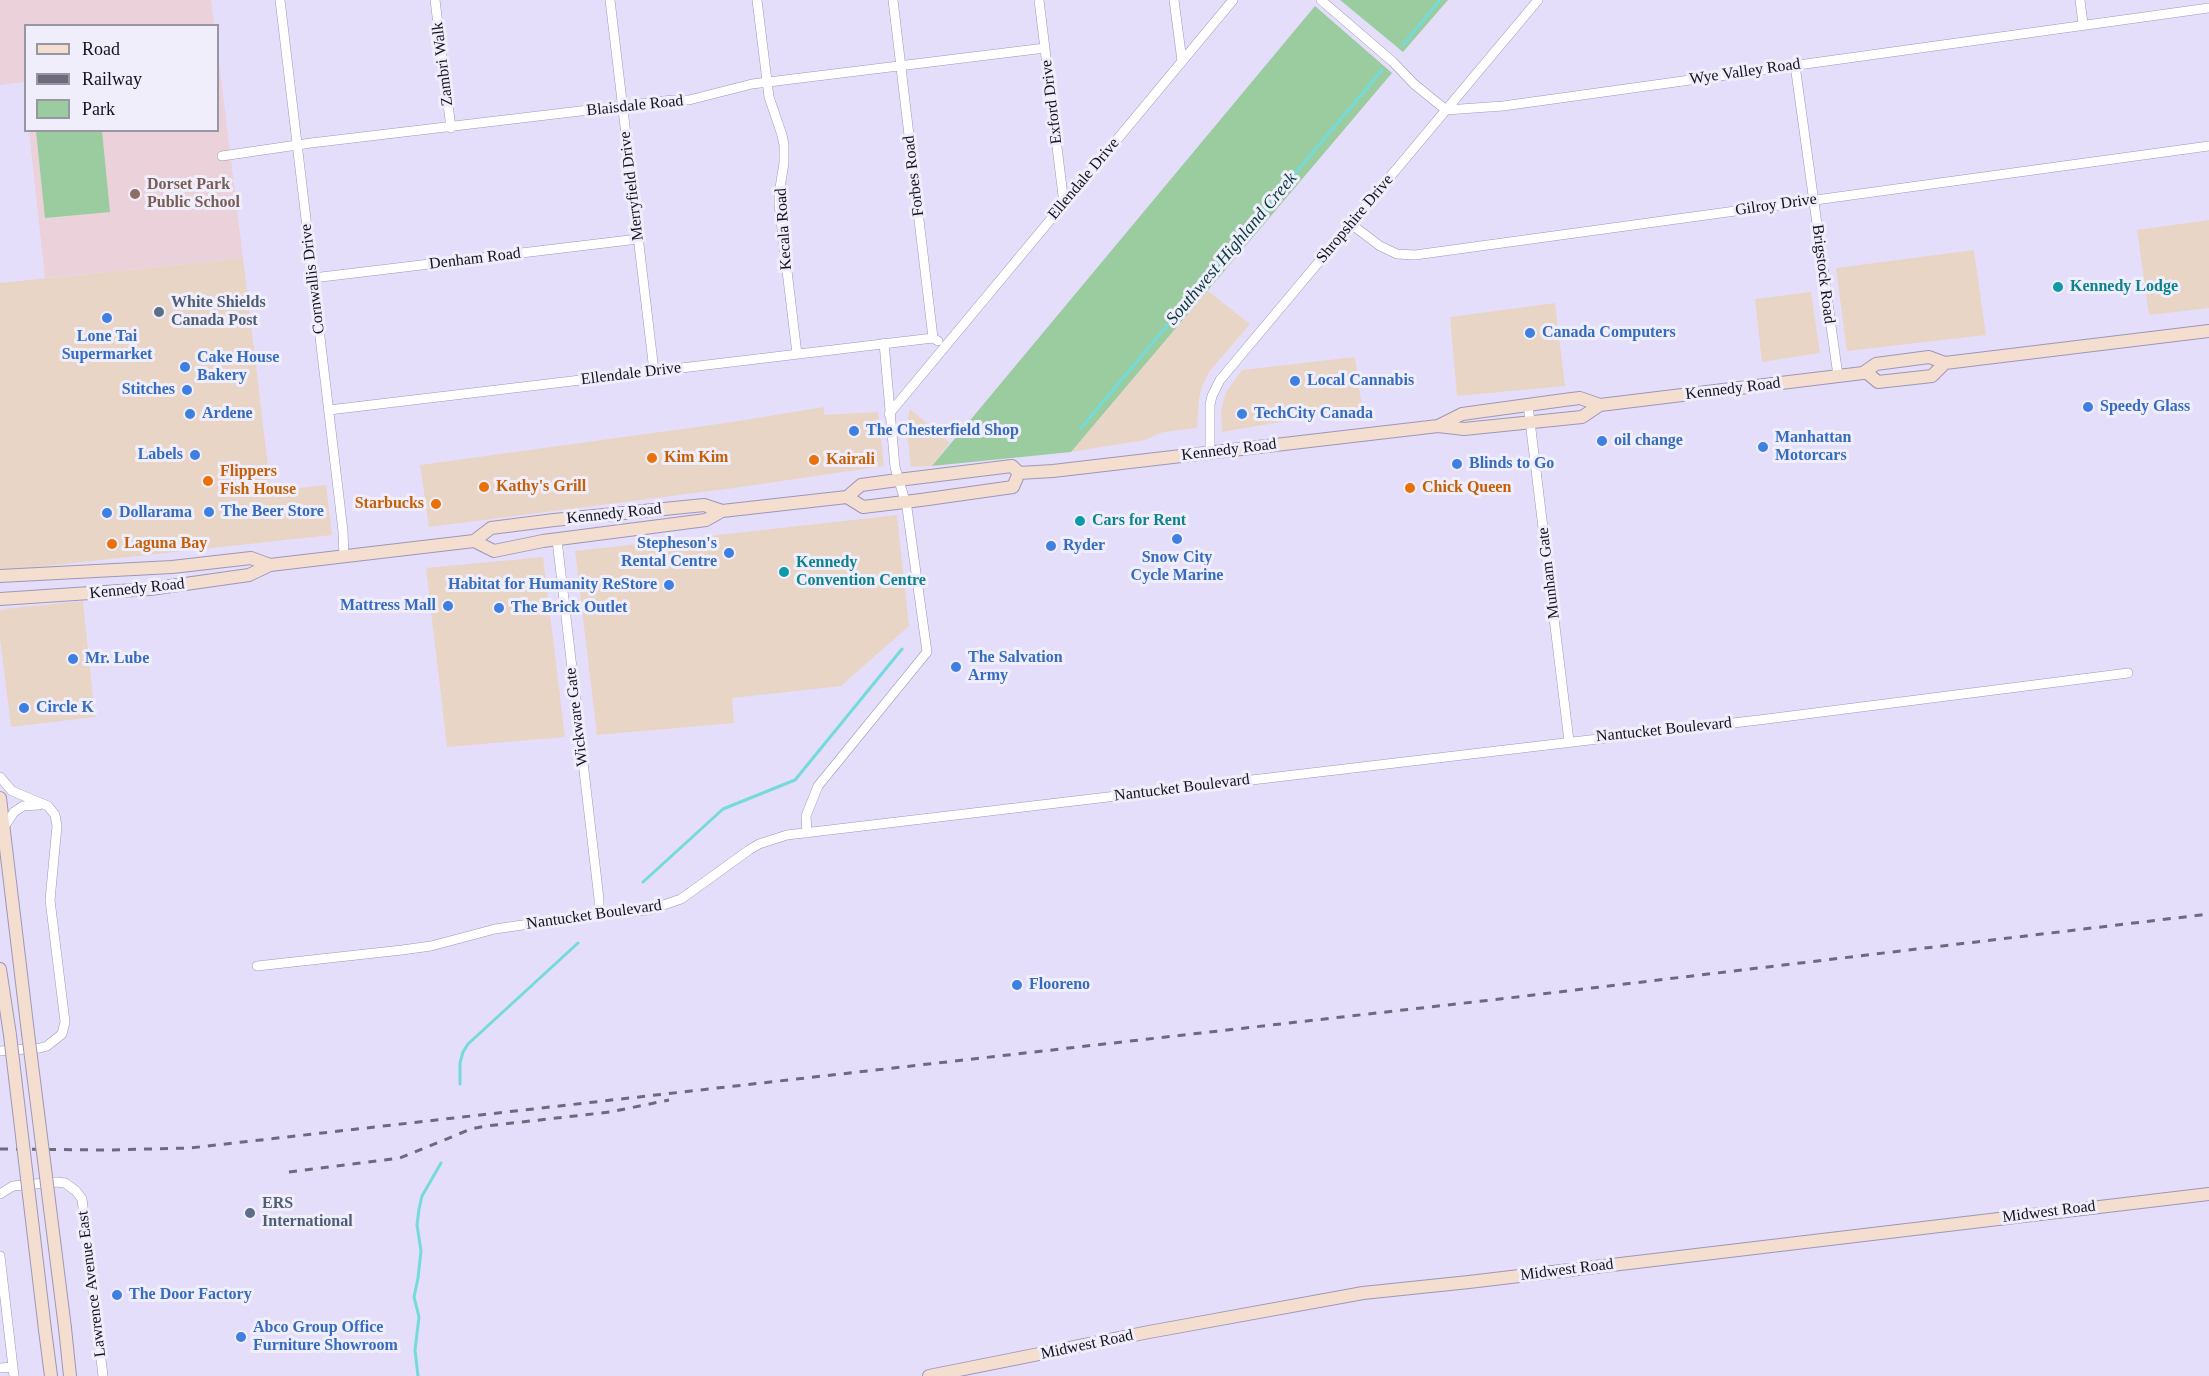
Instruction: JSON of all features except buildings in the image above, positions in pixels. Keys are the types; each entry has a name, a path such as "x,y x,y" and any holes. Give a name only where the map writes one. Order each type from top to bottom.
{"main road":[{"name":"Kennedy Road","path":"1438,426 1462,414 1580,398 1600,405 1866,372 1876,364 1929,357 1945,363 2209,331"},
{"name":"Kennedy Road","path":"1866,372 1878,382 1932,376 1945,363"},
{"name":"Kennedy Road","path":"1019,473 1438,426 1464,429 1531,423 1582,417 1600,405"},
{"name":"Kennedy Road","path":"474,541 494,550 706,520 722,511 847,497 861,485 1012,466 1019,473"},
{"name":"Kennedy Road","path":"847,497 863,507 1013,487 1019,473"},
{"name":"Kennedy Road","path":"0,599 150,589 249,575 270,565 474,541 491,528 554,519 704,505 722,511"},
{"name":"Wickware Gate","path":"554,519 557,540"},
{"name":"Kennedy Road","path":"0,576 172,567 251,558 270,565"},
{"name":"Lawrence Avenue East","path":"0,798 70,1376"},
{"path":"0,969 51,1376"},
{"name":"Midwest Road","path":"929,1376 1149,1332 1363,1293 2209,1194"}],"street":[{"name":"Cornwallis Drive","path":"280,0 343,531 344,557"},
{"name":"Zambri Walk","path":"435,0 451,128"},
{"name":"Merryfield Drive","path":"610,0 654,371"},
{"name":"Kecala Road","path":"757,0 769,97 784,145 779,204 797,354"},
{"name":"Forbes Road","path":"893,0 933,338"},
{"name":"Exford Drive","path":"1039,0 1064,204"},
{"path":"1174,0 1182,61"},
{"name":"Ellendale Drive","path":"889,414 1233,0"},
{"path":"1321,0 1446,110"},
{"name":"Shropshire Drive","path":"1210,452 1210,405 1220,380 1538,0"},
{"path":"2080,0 2083,24"},
{"name":"Wye Valley Road","path":"1446,110 1503,106 2209,8"},
{"name":"Blaisdale Road","path":"222,156 697,99 729,89 767,82 1045,48"},
{"name":"Brigstock Road","path":"1795,65 1838,376"},
{"name":"Gilroy Drive","path":"1351,224 1380,246 1396,254 1415,255 2209,146"},
{"name":"Denham Road","path":"313,278 638,239"},
{"path":"933,338 944,346"},
{"name":"Ellendale Drive","path":"329,410 933,338"},
{"path":"807,833 806,816 818,786 927,651 905,502 898,480 889,414 884,343"},
{"name":"Munham Gate","path":"1528,405 1569,741"},
{"name":"Wickware Gate","path":"557,540 599,914"},
{"name":"Nantucket Boulevard","path":"257,966 408,950 495,929 599,914 649,910 681,899 759,844 787,835 2128,673"},
{"path":"0,777 12,791 48,806 55,815 57,826 50,900 65,1022 57,1040 40,1048 0,1051"},
{"path":"4,827 14,812 23,806 35,804 48,806"},
{"name":"Lawrence Avenue East","path":"0,1194 12,1186 56,1182 65,1183 82,1199 103,1376"},
{"path":"0,1256 13,1371 0,1368"}],"shaded area":[{"path":"0,0 211,0 214,24 24,24 24,82 0,85"},
{"name":"Dorset Park Public School","path":"219,62 243,258 45,278 29,132 219,132"},
{"path":"2209,220 2209,308 2149,315 2137,230"},
{"path":"1974,250 1986,335 1847,351 1836,268"},
{"path":"243,258 271,491 326,485 332,535 0,571 0,283"},
{"path":"1208,291 1250,324 1209,372 1199,399 1197,428 1163,432 1145,440 1071,452"},
{"path":"1811,292 1820,353 1762,362 1755,299"},
{"path":"1555,303 1565,386 1457,396 1450,317"},
{"path":"1355,357 1362,408 1222,432 1221,411 1226,392 1242,370"},
{"path":"824,407 824,415 878,412 884,466 734,488 429,527 420,465 726,423"},
{"path":"910,409 950,443 932,466 911,467 906,426"},
{"path":"897,515 909,626 841,686 732,698 734,723 597,735 575,551"},
{"path":"543,557 565,737 447,747 426,568"},
{"path":"83,601 95,717 11,727 0,639 0,611"}],"green space":[{"path":"1340,0 1448,0 1403,52"},
{"path":"1315,6 1392,73 1071,452 932,466"},
{"path":"36,132 102,132 110,212 45,218"}],"waterway":[{"name":"Southwest Highland Creek","path":"1403,45 1440,0"},
{"name":"Southwest Highland Creek","path":"1081,428 1382,70"},
{"name":"Southwest Highland Creek","path":"643,882 723,809 795,780 902,649"},
{"name":"Southwest Highland Creek","path":"460,1084 460,1063 468,1044 578,943"},
{"name":"Southwest Highland Creek","path":"418,1376 415,1350 419,1317 414,1297 421,1251 417,1225 422,1196 441,1163"}],"railway":[{"path":"0,1149 190,1148 1500,999 2209,914"},
{"path":"289,1172 400,1158 471,1129 486,1126 610,1112 669,1100"}],"place":[{"name":"Dorset Park Public School","path":"135,194"},
{"name":"Kennedy Lodge","path":"2058,287"},
{"name":"White Shields Canada Post","path":"159,312"},
{"name":"Lone Tai Supermarket","path":"107,318"},
{"name":"Canada Computers","path":"1530,333"},
{"name":"Cake House Bakery","path":"185,367"},
{"name":"Local Cannabis","path":"1295,381"},
{"name":"Stitches","path":"187,390"},
{"name":"Speedy Glass","path":"2088,407"},
{"name":"Ardene","path":"190,414"},
{"name":"TechCity Canada","path":"1242,414"},
{"name":"The Chesterfield Shop","path":"854,431"},
{"name":"oil change","path":"1602,441"},
{"name":"Manhattan Motorcars","path":"1763,447"},
{"name":"Labels","path":"195,455"},
{"name":"Kim Kim","path":"652,458"},
{"name":"Kairali","path":"814,460"},
{"name":"Blinds to Go","path":"1457,464"},
{"name":"Flippers Fish House","path":"208,481"},
{"name":"Kathy's Grill","path":"484,487"},
{"name":"Chick Queen","path":"1410,488"},
{"name":"Starbucks","path":"436,504"},
{"name":"The Beer Store","path":"209,512"},
{"name":"Dollarama","path":"107,513"},
{"name":"Cars for Rent","path":"1080,521"},
{"name":"Snow City Cycle Marine","path":"1177,539"},
{"name":"Laguna Bay","path":"112,544"},
{"name":"Ryder","path":"1051,546"},
{"name":"Stepheson's Rental Centre","path":"729,553"},
{"name":"Kennedy Convention Centre","path":"784,572"},
{"name":"Habitat for Humanity ReStore","path":"669,585"},
{"name":"Mattress Mall","path":"448,606"},
{"name":"The Brick Outlet","path":"499,608"},
{"name":"Mr. Lube","path":"73,659"},
{"name":"The Salvation Army","path":"956,667"},
{"name":"Circle K","path":"24,708"},
{"name":"Flooreno","path":"1017,985"},
{"name":"ERS International","path":"250,1213"},
{"name":"The Door Factory","path":"117,1295"},
{"name":"Abco Group Office Furniture Showroom","path":"241,1337"}]}
